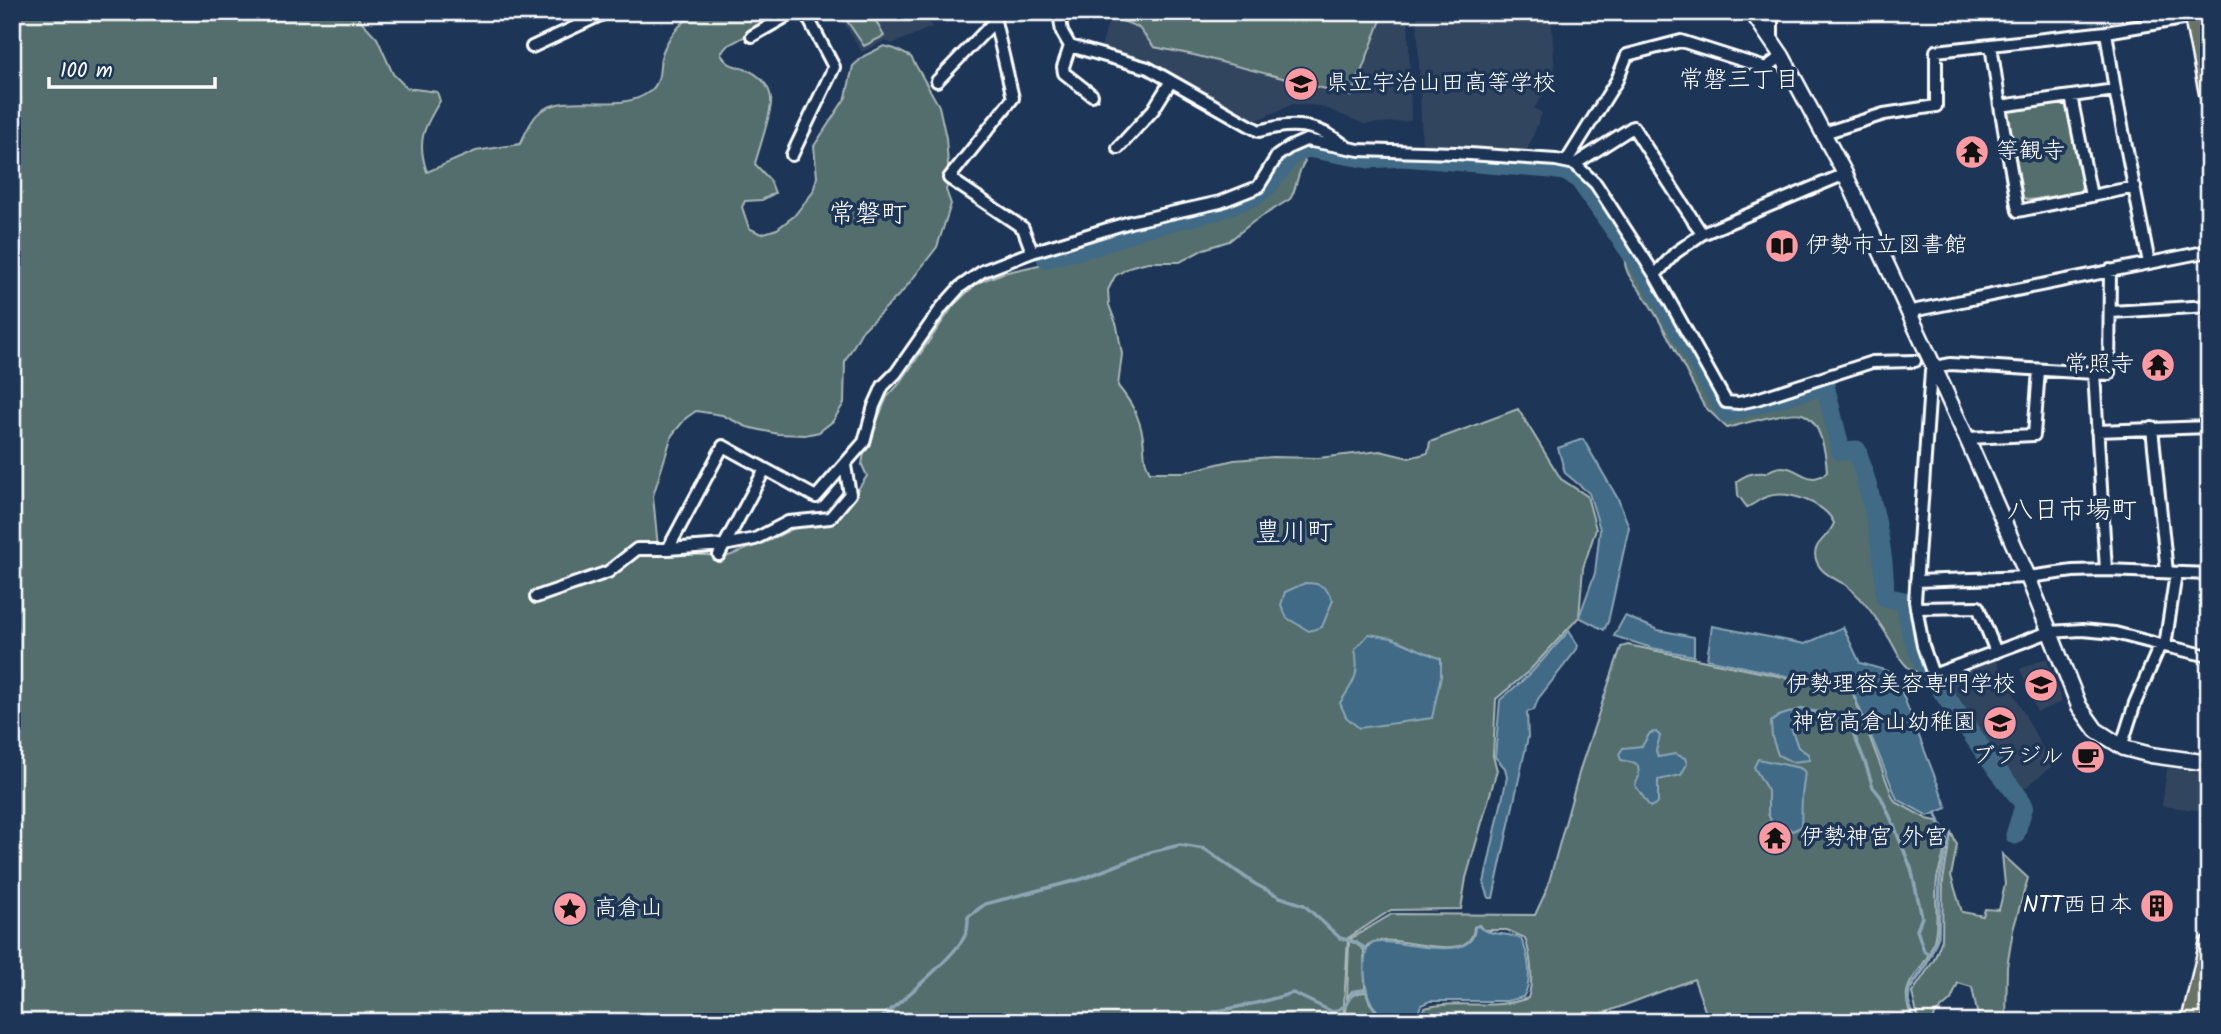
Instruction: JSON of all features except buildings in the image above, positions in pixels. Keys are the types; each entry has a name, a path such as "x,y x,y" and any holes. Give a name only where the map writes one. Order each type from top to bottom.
{"main road":[{"path":"2198,23 2209,93"},
{"path":"2191,1022 2209,945"}],"street":[{"path":"532,47 607,12"},
{"path":"752,36 794,12"},
{"path":"792,155 834,67 805,12"},
{"path":"1059,12 1062,32 1070,46 1148,68 1259,131 1284,125 1304,125 1336,138 1349,149"},
{"path":"1752,12 1782,56 1844,174 1967,438 2028,577 2079,706 2096,730 2121,747 2151,755 2209,762"},
{"path":"1772,12 1772,41"},
{"path":"937,81 994,17"},
{"path":"994,17 1013,98 949,178 1023,228 1032,252"},
{"path":"1824,133 1884,114 1936,106 1936,51 2198,23"},
{"path":"2106,32 2149,262"},
{"path":"1571,163 1602,102 1617,80 1627,55 1681,41 1766,68 1782,56"},
{"path":"1991,45 2018,211 2134,187"},
{"path":"1070,46 1063,67 1064,73 1092,95"},
{"path":"1118,148 1153,110 1171,81"},
{"path":"2000,106 2115,90"},
{"path":"2071,96 2091,196"},
{"path":"668,549 723,446 817,498 864,442 883,386 896,373 942,307 960,288 983,271 1106,228 1241,195 1258,187 1277,156 1297,143 1312,140 1349,149 1455,153 1571,163 1633,127 1702,234"},
{"path":"1571,163 1596,184 1655,275 1727,402 1757,399 1872,362 1915,361"},
{"path":"1655,275 1675,253 1702,234 1844,174"},
{"path":"1907,312 2209,251"},
{"path":"1934,367 1950,364 2109,374 2110,270"},
{"path":"2111,312 2209,306"},
{"path":"1934,367 1929,382 1916,581 1916,608 1923,646 1933,675 2049,632 2082,630 2115,634 2209,656"},
{"path":"1967,438 2034,435 2039,370"},
{"path":"2094,373 2106,570"},
{"path":"2097,431 2209,427"},
{"path":"2121,747 2135,702 2162,646 2172,572 2159,507 2152,428"},
{"path":"536,597 608,572 637,549 722,550 755,539 788,522 830,518 850,494 845,466"},
{"path":"722,550 765,469"},
{"path":"1916,581 2028,577 2106,570 2209,574"},
{"path":"1916,608 1979,607 1996,652"}],"shaded area":[{"path":"837,12 922,12 932,27 892,44 885,41 862,52"},
{"name":"県立宇治山田高等学校","path":"1111,12 1408,12 1411,121 1364,124 1320,106 1293,104 1257,120 1157,65 1101,48"},
{"path":"1417,12 1551,12 1555,77 1534,108 1542,113 1526,153 1422,147"},
{"path":"1583,439 1618,499 1629,527 1604,630 1579,617 1595,573 1600,529 1589,493 1565,473 1558,448"},
{"path":"1305,583 1322,586 1333,600 1322,627 1309,631 1287,618 1281,605 1285,592"},
{"path":"1625,616 1658,630 1694,637 1694,656 1652,648 1614,636"},
{"path":"1712,626 1805,644 1843,627 1860,663 1888,671 1899,685 1947,808 1928,816 1897,799 1852,690 1707,659"},
{"path":"1569,631 1578,645 1577,649 1538,699 1534,710 1527,712 1528,737 1493,898 1489,898 1484,883 1507,777 1505,768 1495,757 1500,700 1530,674"},
{"path":"1369,634 1392,638 1441,659 1441,676 1432,718 1359,728 1346,717 1340,703 1355,678 1355,649"},
{"name":"神宮高倉山幼稚園","path":"1995,658 2052,766 2020,792 1938,680"},
{"name":"伊勢理容美容専門学校","path":"2046,658 2062,702 2037,712 2020,669"},
{"path":"1804,708 1807,713 1790,725 1798,747 1808,754 1810,760 1792,762 1778,755 1772,737 1771,722 1779,716"},
{"path":"1656,732 1660,736 1656,751 1658,757 1675,754 1685,758 1687,764 1681,775 1658,780 1658,803 1650,807 1635,785 1639,776 1638,766 1621,760 1619,754 1623,748 1642,746 1650,733"},
{"path":"1758,759 1800,768 1805,772 1801,827 1792,831 1783,823 1772,823 1768,814 1768,791 1754,767"},
{"path":"2167,768 2203,772 2207,776 2205,811 2162,806"},
{"path":"1475,927 1487,931 1521,939 1529,968 1528,984 1523,997 1507,1001 1430,1001 1421,1005 1415,1022 1386,1022 1372,1004 1367,991 1365,957 1370,944 1381,942 1447,948 1462,946 1471,939"}],"green space":[{"path":"12,12 353,12 377,38 393,74 407,88 437,92 440,101 426,127 422,143 427,172 476,151 520,144 534,118 552,106 579,102 623,102 637,99 649,92 658,81 661,58 670,38 685,21 697,13 789,12 727,46 721,53 729,63 760,78 770,94 770,112 755,164 770,180 775,193 762,200 745,201 742,207 749,228 761,234 777,229 794,216 813,192 817,177 814,146 846,97 853,66 864,56 884,46 911,57 939,106 946,138 949,178 946,190 951,204 937,247 903,291 862,331 845,361 844,403 833,421 819,432 805,435 778,434 747,427 722,415 696,411 686,418 672,435 653,496 658,547 683,555 708,555 721,559 768,541 850,501 867,476 862,465 864,452 887,397 900,383 954,305 977,283 1003,273 1075,257 1152,231 1228,211 1269,192 1296,159 1302,157 1305,161 1290,199 1229,241 1204,249 1180,262 1148,262 1132,266 1115,276 1108,290 1109,305 1117,326 1122,354 1118,386 1131,404 1142,430 1145,460 1150,472 1185,472 1234,460 1318,458 1380,451 1409,458 1428,453 1430,442 1518,409 1561,479 1587,496 1596,529 1583,568 1579,617 1529,671 1496,699 1493,756 1497,770 1466,878 1461,909 1391,910 1348,938 1343,1022 12,1022"},
{"path":"841,12 871,12 884,36 864,46"},
{"path":"1116,12 1384,12 1352,96 1154,47 1138,27 1114,18"},
{"path":"2063,102 2068,107 2083,185 2079,192 2029,200 2023,198 2008,114 2013,108"},
{"path":"1625,258 1648,283 1663,305 1725,415 1823,388 1839,453 1856,453 1878,543 1882,599 1900,602 1902,605 1910,640 1920,666 1919,671 1915,672 1903,662 1880,624 1856,594 1825,573 1818,565 1816,550 1834,523 1823,509 1794,496 1784,495 1763,498 1747,507 1738,495 1737,481 1751,474 1785,467 1812,478 1827,472 1824,448 1814,423 1802,414 1795,413 1727,428 1704,406 1660,322 1628,273"},
{"name":"伊勢神宮 外宮","path":"1628,645 1847,690 1853,694 1893,798 1927,819 1937,821 1945,841 1937,879 1937,920 1933,944 1908,988 1908,1008 1913,1022 1709,1022 1694,979 1580,1022 1418,1022 1424,1008 1450,1004 1502,1004 1528,998 1531,968 1525,938 1507,930 1483,930 1479,925 1474,927 1469,940 1459,946 1443,947 1389,941 1374,942 1365,948 1350,939 1392,914 1535,915 1547,889 1581,766 1621,647"},
{"path":"1951,832 1957,845 1951,876 1962,912 1983,916 1985,909 1999,910 2005,885 2002,854 2028,878 2013,930 2007,967 2006,1022 1979,1022 1972,987 1958,983 1951,1000 1935,1014 1933,1022 1919,1022 1912,993 1934,960 1942,939 1943,881"},
{"path":"1349,941 1364,950 1365,989 1352,991 1347,998"},
{"path":"1366,992 1370,1003 1384,1022 1344,1022 1348,1000 1354,994"}],"waterway":[{"path":"1046,258 1095,246 1141,229 1216,211 1255,196 1268,186 1291,156 1307,148 1368,159 1403,157 1551,169 1564,171 1578,178 1651,282 1726,413 1825,385 1841,451 1857,450 1868,486 1880,541 1885,597 1904,601 1913,638 1924,665 2021,800 2024,806 2015,835"},
{"path":"1807,711 1834,714 1848,720 1873,787 1881,797 1911,868 1922,917 1917,930 1924,951 1931,955"},
{"path":"1916,1022 1908,1002 1909,990 1925,967 1938,936 1940,880 1947,841 1936,813"},
{"path":"877,1022 952,953 966,933 968,917 985,904 1082,879 1151,852 1180,845 1205,849 1255,884 1280,897 1304,905 1340,938 1355,942 1366,949"},
{"path":"1194,1022 1200,1015 1293,993 1333,1012 1345,1006 1353,992 1366,990"}],"place":[{"name":"県立宇治山田高等学校","path":"1301,84"},
{"name":"等観寺","path":"1972,152"},
{"name":"伊勢市立図書館","path":"1782,246"},
{"name":"常照寺","path":"2158,365"},
{"name":"伊勢理容美容専門学校","path":"2041,685"},
{"name":"神宮高倉山幼稚園","path":"2000,723"},
{"name":"ブラジル","path":"2088,757"},
{"name":"伊勢神宮 外宮","path":"1775,838"},
{"name":"NTT西日本","path":"2157,906"},
{"name":"高倉山","path":"570,909"}],"district":[{"name":"常磐三丁目","path":"1739,80"},
{"name":"常磐町","path":"868,215"},
{"name":"八日市場町","path":"2072,511"},
{"name":"豊川町","path":"1294,533"}]}
